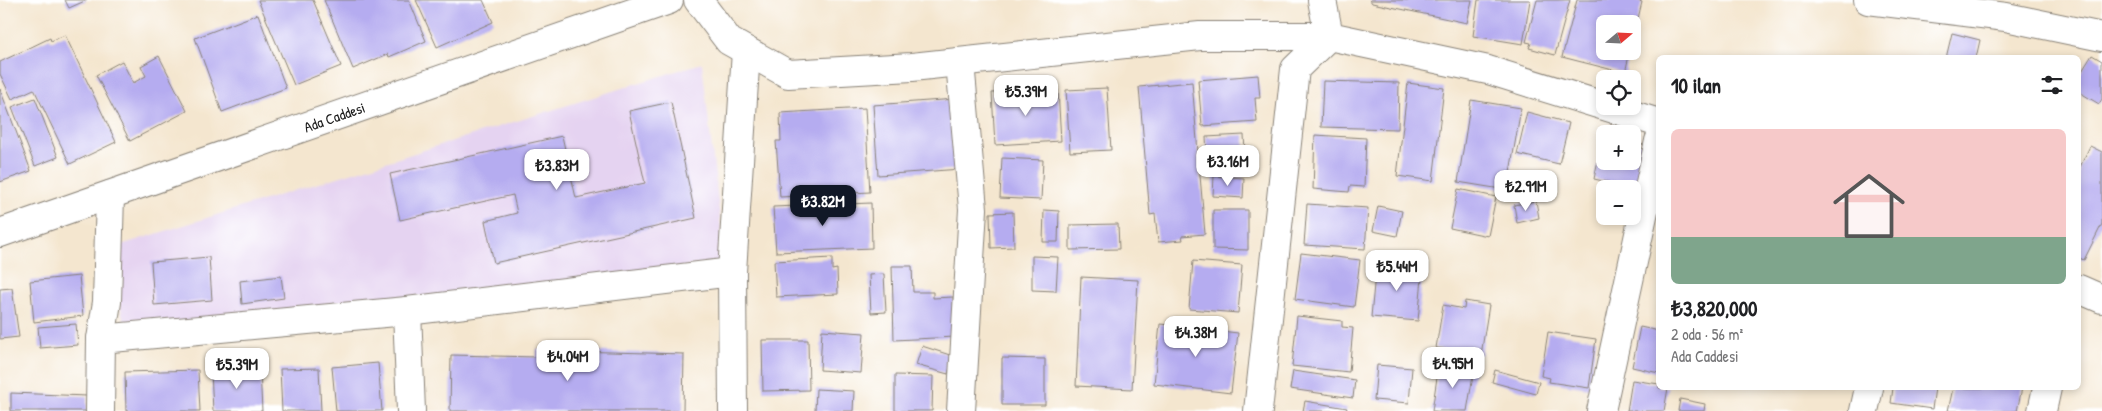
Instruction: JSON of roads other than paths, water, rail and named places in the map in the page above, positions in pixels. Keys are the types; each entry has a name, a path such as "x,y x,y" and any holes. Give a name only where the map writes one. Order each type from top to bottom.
{"street":[{"name":"Ada Caddesi","path":"0,233 669,0"},
{"path":"698,0 729,41 788,74 912,67 1200,36 1329,36 1488,70 1656,122"},
{"path":"1322,0 1329,36"},
{"path":"1868,0 2006,18 2102,37"},
{"path":"1258,411 1295,68 1329,36"},
{"path":"733,411 732,272 746,51"},
{"path":"960,62 973,209 961,411"},
{"path":"1601,411 1656,155"},
{"path":"100,411 101,339 107,302 110,195"},
{"path":"101,339 407,311 732,272"},
{"path":"2081,290 2102,299"},
{"path":"407,311 411,411"},
{"path":"1864,411 1868,390"},
{"path":"2042,411 2047,390"}]}
